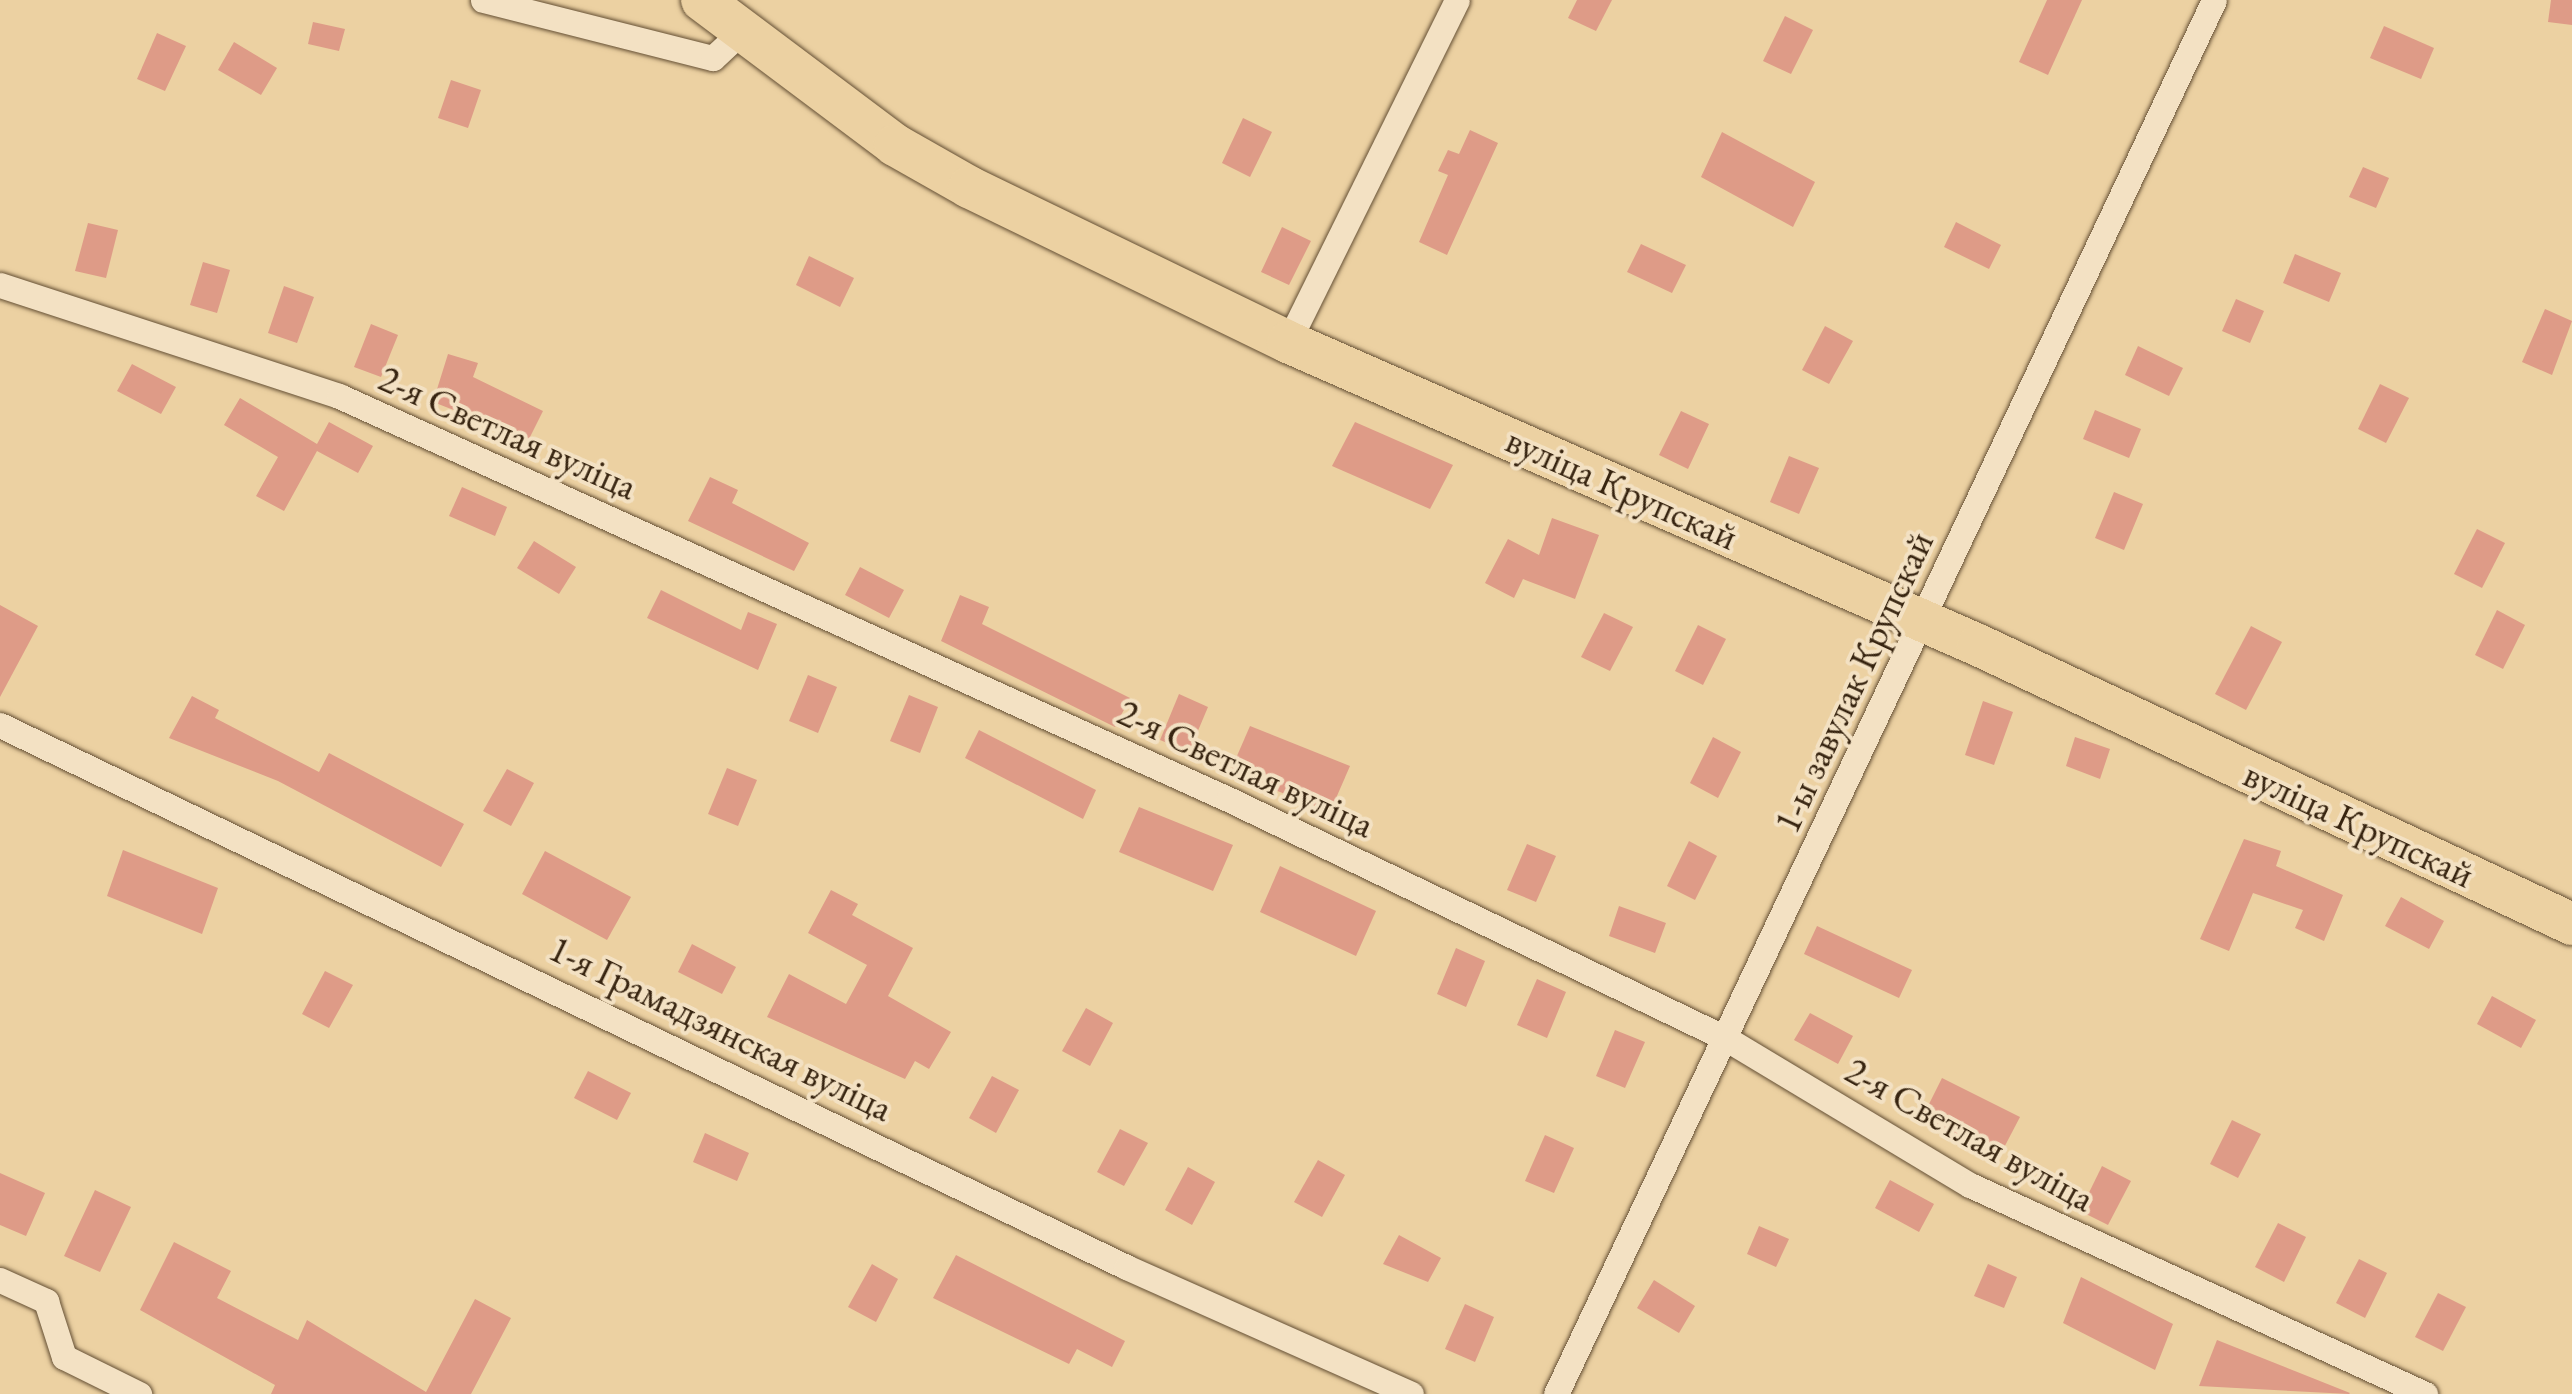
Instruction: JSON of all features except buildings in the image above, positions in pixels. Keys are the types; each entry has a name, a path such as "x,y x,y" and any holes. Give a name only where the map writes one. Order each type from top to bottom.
{"main road":[{"name":"вуліца Крупскай","path":"702,0 741,32 969,188 1288,342 1927,622 2572,924"}],"street":[{"path":"482,0 713,58 741,32"},
{"path":"1288,342 1457,0"},
{"name":"1-ы завулак Крупскай","path":"1556,1394 1927,622 2214,0"},
{"name":"2-я Светлая вуліца","path":"0,285 339,396 1228,798 1725,1038 1970,1185 2425,1394"},
{"name":"1-я Грамадзянская вуліца","path":"0,725 1126,1267 1411,1394"},
{"path":"0,1280 46,1301 64,1357 139,1394"}]}
